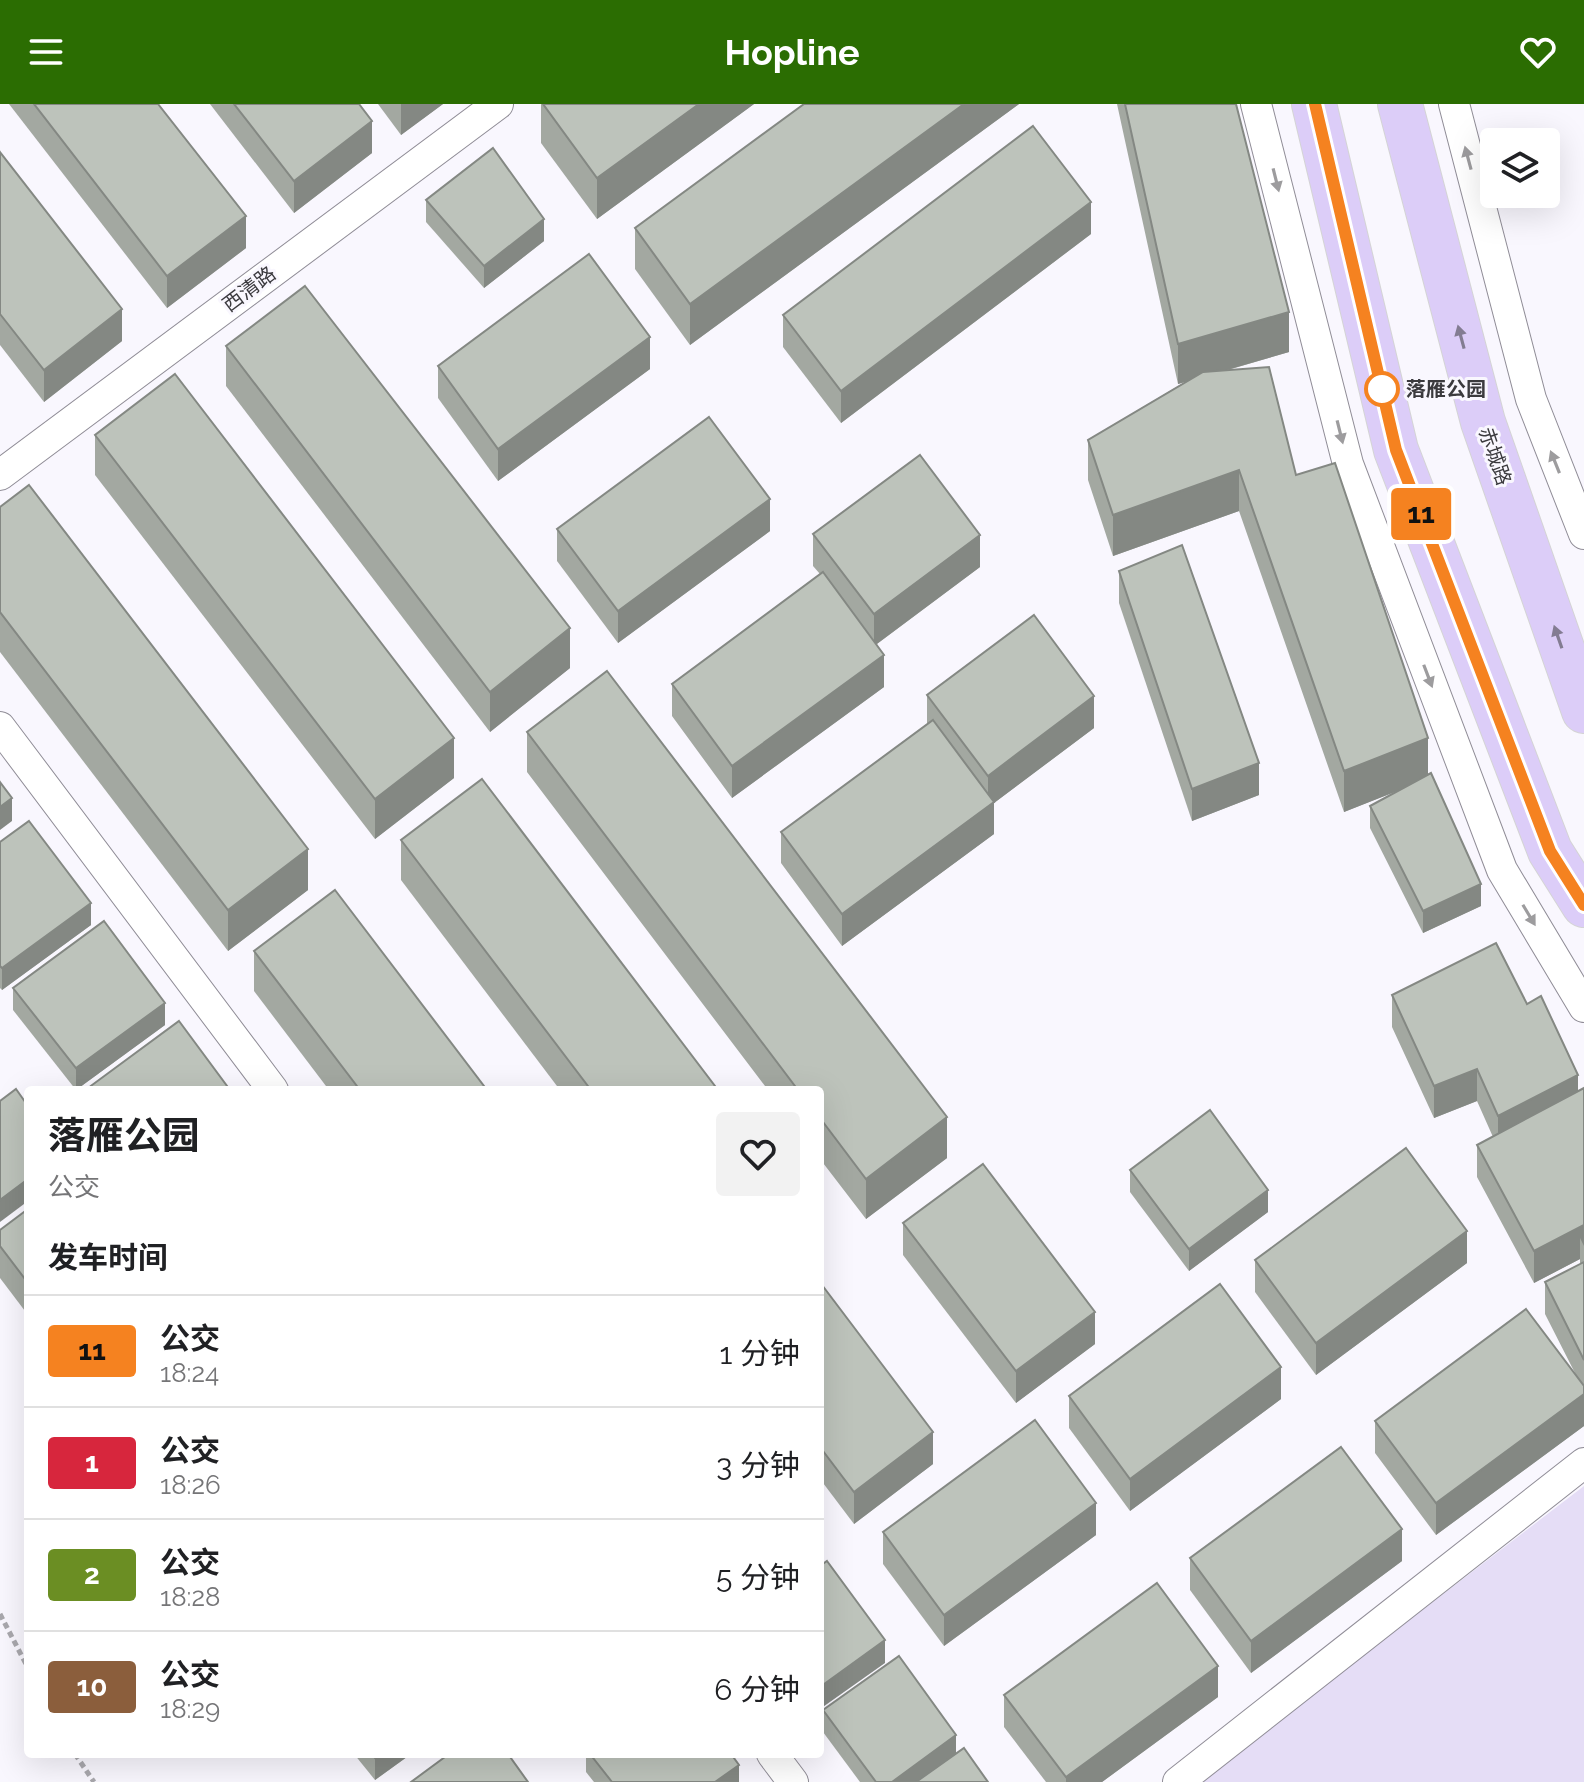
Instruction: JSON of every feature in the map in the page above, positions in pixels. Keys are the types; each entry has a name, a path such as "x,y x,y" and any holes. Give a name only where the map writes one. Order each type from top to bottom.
{"main road":[{"path":"1314,104 1396,450 1550,851 1584,905"},
{"name":"赤城路","path":"1400,104 1483,422 1584,711"}],"lane":[{"name":"西清路","path":"0,475 498,104"},
{"path":"1256,104 1348,464 1502,870 1584,1007"},
{"path":"1454,104 1531,399 1584,534"},
{"path":"0,727 270,1086"},
{"path":"1178,1782 1584,1463"},
{"path":"775,1758 793,1782"}],"path":[{"path":"0,1614 24,1660"},
{"path":"78,1758 94,1782"}],"shaded area":[{"path":"1584,1486 1584,1782 1198,1782"}],"building":[{"path":"34,104 158,104 246,216 167,276"},
{"path":"234,104 359,104 372,121 294,181"},
{"path":"543,104 699,104 597,178"},
{"path":"804,104 964,104 690,304 635,228"},
{"path":"1125,104 1236,104 1289,312 1178,344"},
{"path":"1033,126 1091,202 841,391 783,315"},
{"path":"493,148 544,219 484,266 426,200"},
{"path":"0,152 122,309 44,370 0,314"},
{"path":"589,254 650,337 498,449 438,366"},
{"path":"305,286 570,628 490,692 226,346"},
{"path":"1269,367 1296,475 1335,463 1428,738 1344,771 1239,470 1113,515 1088,440 1203,372"},
{"path":"175,374 454,738 375,799 95,435"},
{"path":"709,417 770,499 618,611 557,529"},
{"path":"920,455 980,535 874,614 813,534"},
{"path":"29,485 308,849 228,910 0,612 0,507"},
{"path":"1182,545 1259,763 1192,789 1119,571"},
{"path":"823,572 884,655 732,766 672,684"},
{"path":"1034,615 1094,696 988,776 927,695"},
{"path":"607,671 947,1117 866,1179 824,1123 824,1086 795,1086 527,732"},
{"path":"933,720 994,802 842,914 781,832"},
{"path":"1431,773 1481,884 1423,911 1370,806"},
{"path":"482,779 715,1086 588,1086 401,840"},
{"path":"0,782 12,798 0,807"},
{"path":"29,821 91,903 2,968 0,842"},
{"path":"335,890 484,1086 357,1086 254,951"},
{"path":"104,921 165,1003 76,1068 13,988"},
{"path":"1496,943 1527,1004 1541,996 1578,1075 1498,1116 1477,1069 1434,1086 1392,995"},
{"path":"179,1021 227,1086 91,1086"},
{"path":"1584,1088 1584,1225 1534,1251 1477,1145"},
{"path":"16,1089 24,1100 24,1182 0,1200 0,1101"},
{"path":"1210,1110 1268,1190 1189,1249 1130,1170"},
{"path":"1406,1148 1467,1231 1316,1343 1255,1260"},
{"path":"983,1164 1095,1312 1016,1371 903,1223"},
{"path":"24,1212 24,1278 0,1246 0,1230"},
{"path":"1584,1262 1584,1360 1545,1282"},
{"path":"1220,1284 1281,1367 1130,1479 1069,1396"},
{"path":"824,1288 933,1432 854,1492 824,1452"},
{"path":"1526,1309 1584,1386 1584,1394 1436,1503 1375,1421"},
{"path":"1035,1420 1096,1503 944,1615 883,1532"},
{"path":"1341,1447 1402,1529 1251,1641 1190,1558"},
{"path":"827,1561 885,1640 824,1684 824,1563"},
{"path":"1157,1583 1218,1666 1066,1777 1004,1695"},
{"path":"899,1656 956,1735 892,1782 876,1782 824,1709"},
{"path":"964,1748 988,1782 916,1782"},
{"path":"444,1758 511,1758 528,1782 411,1782"},
{"path":"593,1758 734,1758 739,1765 715,1782 612,1782"}],"bus line":[{"name":"11","path":"1315,104 1396,450 1550,851 1584,905"}],"place":[{"name":"落雁公园","path":"1382,389"}]}
